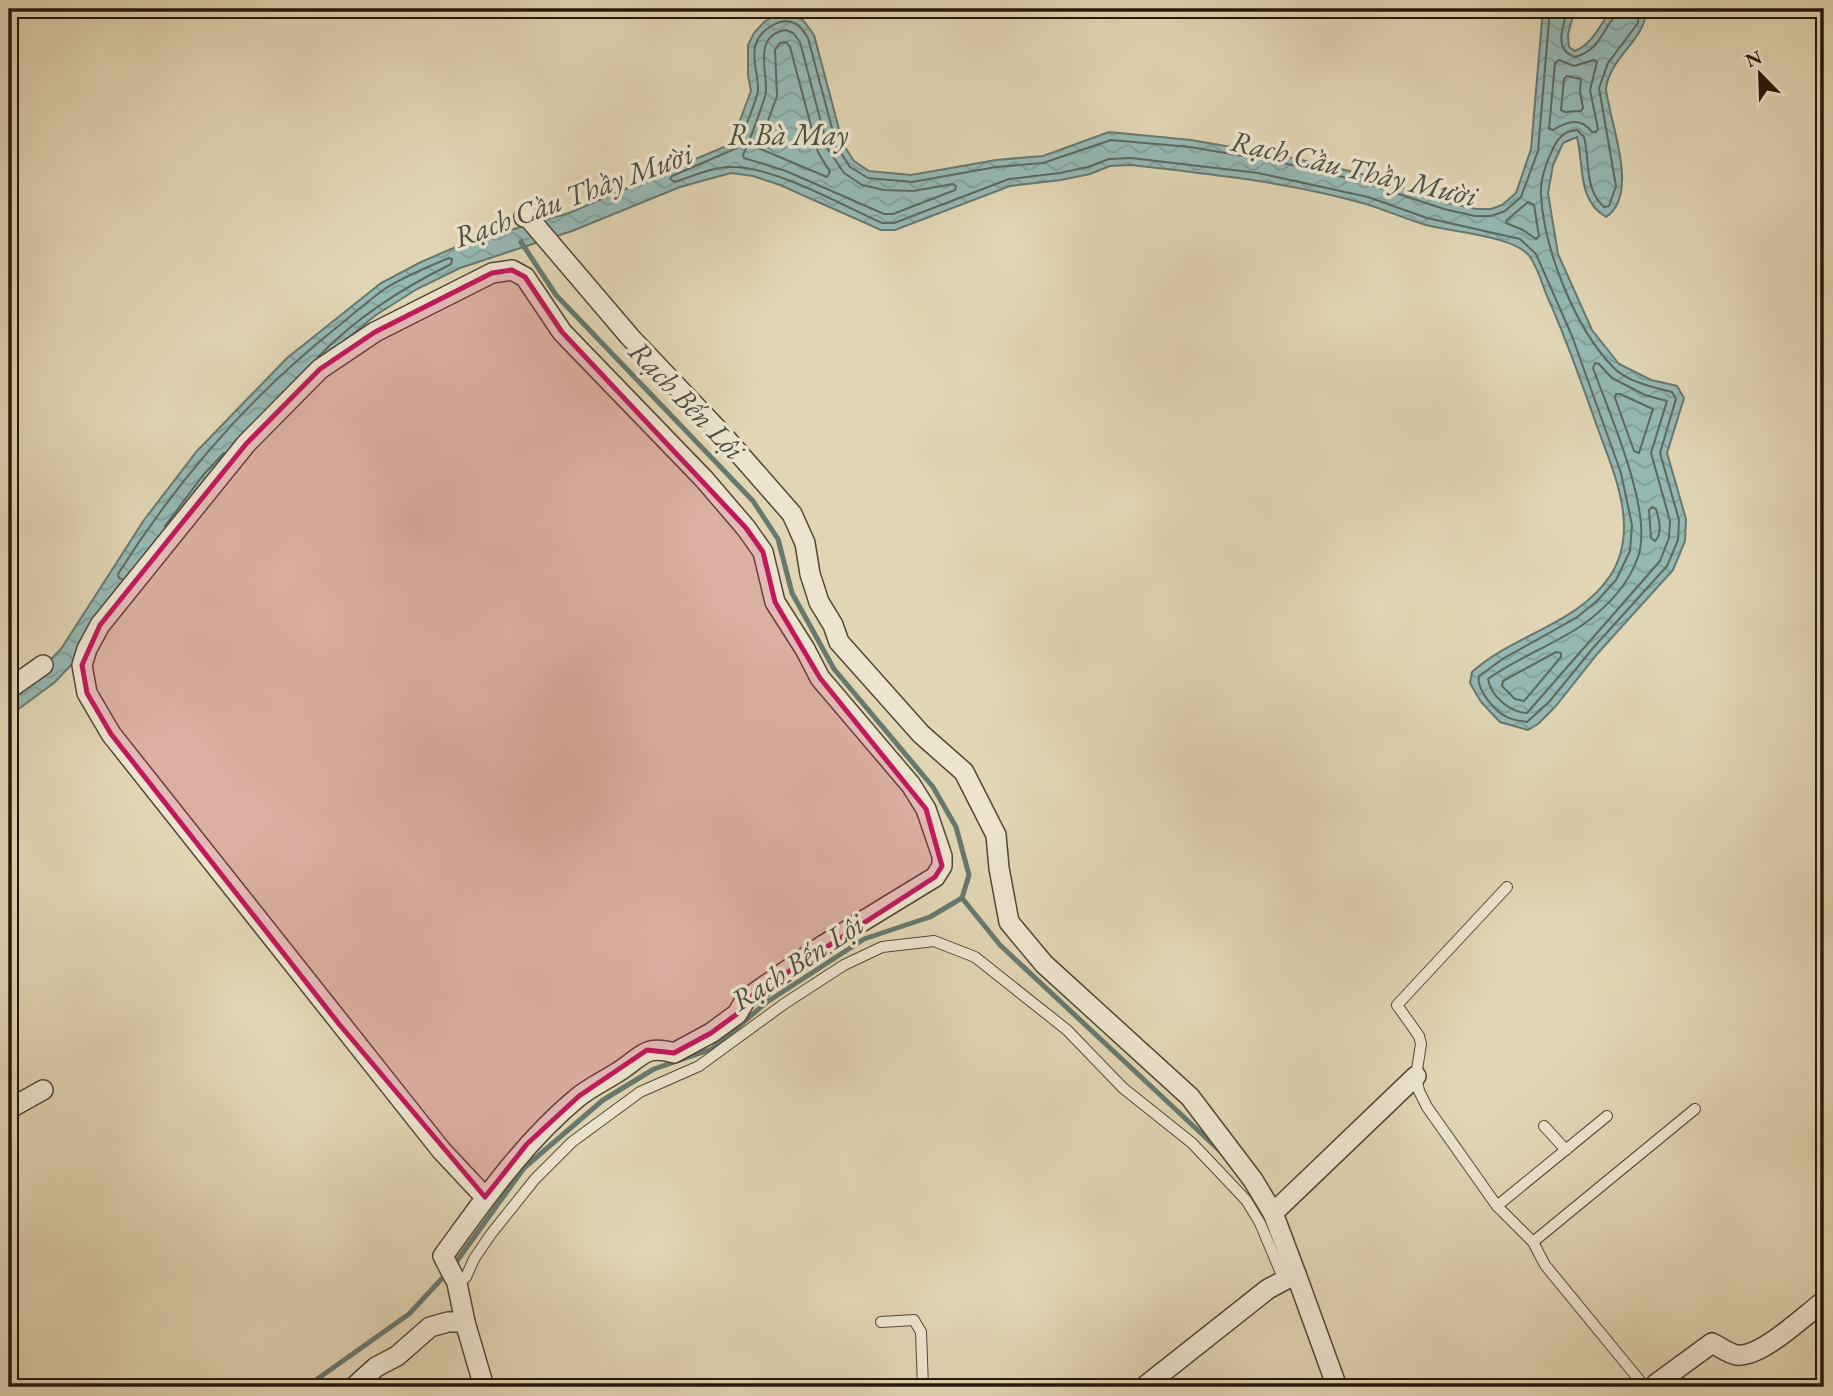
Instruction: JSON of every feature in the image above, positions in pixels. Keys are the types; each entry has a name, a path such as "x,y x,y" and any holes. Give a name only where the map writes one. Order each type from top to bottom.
{"street":[{"path":"527,218 630,337 721,433 792,514 805,543 810,574 819,603 833,625 839,642 921,734 964,772 996,835 1009,922 1044,964 1190,1097 1253,1180 1273,1213 1290,1277 1337,1387"},
{"path":"484,1387 453,1276 443,1256 527,1144 579,1096 647,1050 660,1049 674,1053 711,1033 737,1014 746,999 822,946 935,877 942,866 942,856 926,809 911,785 820,678 775,602 762,552 746,528 704,479 562,332 525,277 512,270 492,274 375,332 320,369 246,444 177,528 100,625 82,665 88,693 111,734 441,1150 485,1197"},
{"path":"9,689 43,664"},
{"path":"1273,1213 1416,1076"},
{"path":"9,1109 43,1090"},
{"path":"1143,1387 1268,1289 1290,1277"},
{"path":"1655,1387 1712,1343 1734,1355 1749,1354 1774,1340 1824,1301"},
{"path":"354,1387 376,1367 397,1356 430,1327 448,1322 465,1322"}],"lane":[{"path":"1507,887 1397,1005 1419,1036 1421,1044 1416,1076 1419,1091 1427,1107 1497,1206 1533,1242 1545,1265 1645,1387"},
{"path":"453,1276 466,1277 474,1259 491,1234 536,1179 572,1142 640,1092 699,1066 784,1004 844,965 882,947 934,941 975,957 1067,1030 1123,1088 1192,1143 1246,1200 1290,1277"},
{"path":"1533,1242 1695,1109"},
{"path":"1497,1206 1607,1116"},
{"path":"1544,1126 1566,1150"},
{"path":"881,1322 914,1320 921,1332 923,1387"}],"highlighted area":[{"path":"512,270 525,277 562,332 746,528 763,552 775,602 820,678 926,809 942,866 935,877 746,999 737,1014 711,1033 674,1053 647,1050 579,1096 527,1144 485,1197 339,1024 111,734 87,693 82,665 100,625 246,444 320,369 375,332 492,273"}],"water":[{"name":"R.Bà May","path":"1543,9 1575,9 1568,34 1569,47 1575,51 1592,38 1612,9 1642,9 1646,13 1644,23 1614,68 1606,88 1622,167 1620,196 1615,208 1606,217 1590,201 1583,181 1577,137 1563,143 1553,165 1548,193 1558,254 1592,330 1619,364 1651,380 1677,386 1684,398 1667,453 1686,519 1685,541 1673,570 1598,653 1555,707 1528,730 1500,722 1481,702 1470,683 1472,672 1507,648 1563,618 1596,593 1619,559 1624,522 1622,503 1611,465 1568,346 1530,257 1523,250 1498,239 1426,225 1337,196 1249,180 1131,165 1110,166 1090,174 1061,180 1010,186 895,230 881,230 780,185 753,176 731,173 680,187 572,231 460,268 417,289 376,315 343,342 271,413 75,661 55,682 9,716 9,696 61,649 144,520 197,451 287,358 381,283 421,262 465,243 569,213 731,144 751,91 748,45 764,22 776,15 788,14 803,20 814,35 843,144 854,161 869,171 911,175 996,160 1043,156 1109,132 1191,140 1284,156 1362,174 1445,202 1476,209 1491,209 1502,205 1516,193 1531,149"}],"waterway":[{"name":"Rạch Bến Lội","path":"454,1265 524,1168 603,1100 654,1069 712,1049 767,1002 864,939 930,917 962,898 969,875 956,827 933,787 834,669 792,593 778,539 753,501 556,295 521,242"},
{"path":"962,898 1000,945 1219,1150"},
{"name":"Rạch Bến Lội","path":"306,1387 409,1314 448,1272"}],"water label":[{"name":"Rạch Cầu Thầy Mười","path":"1354,168"},
{"name":"Rạch Cầu Thầy Mười","path":"573,195"}]}
